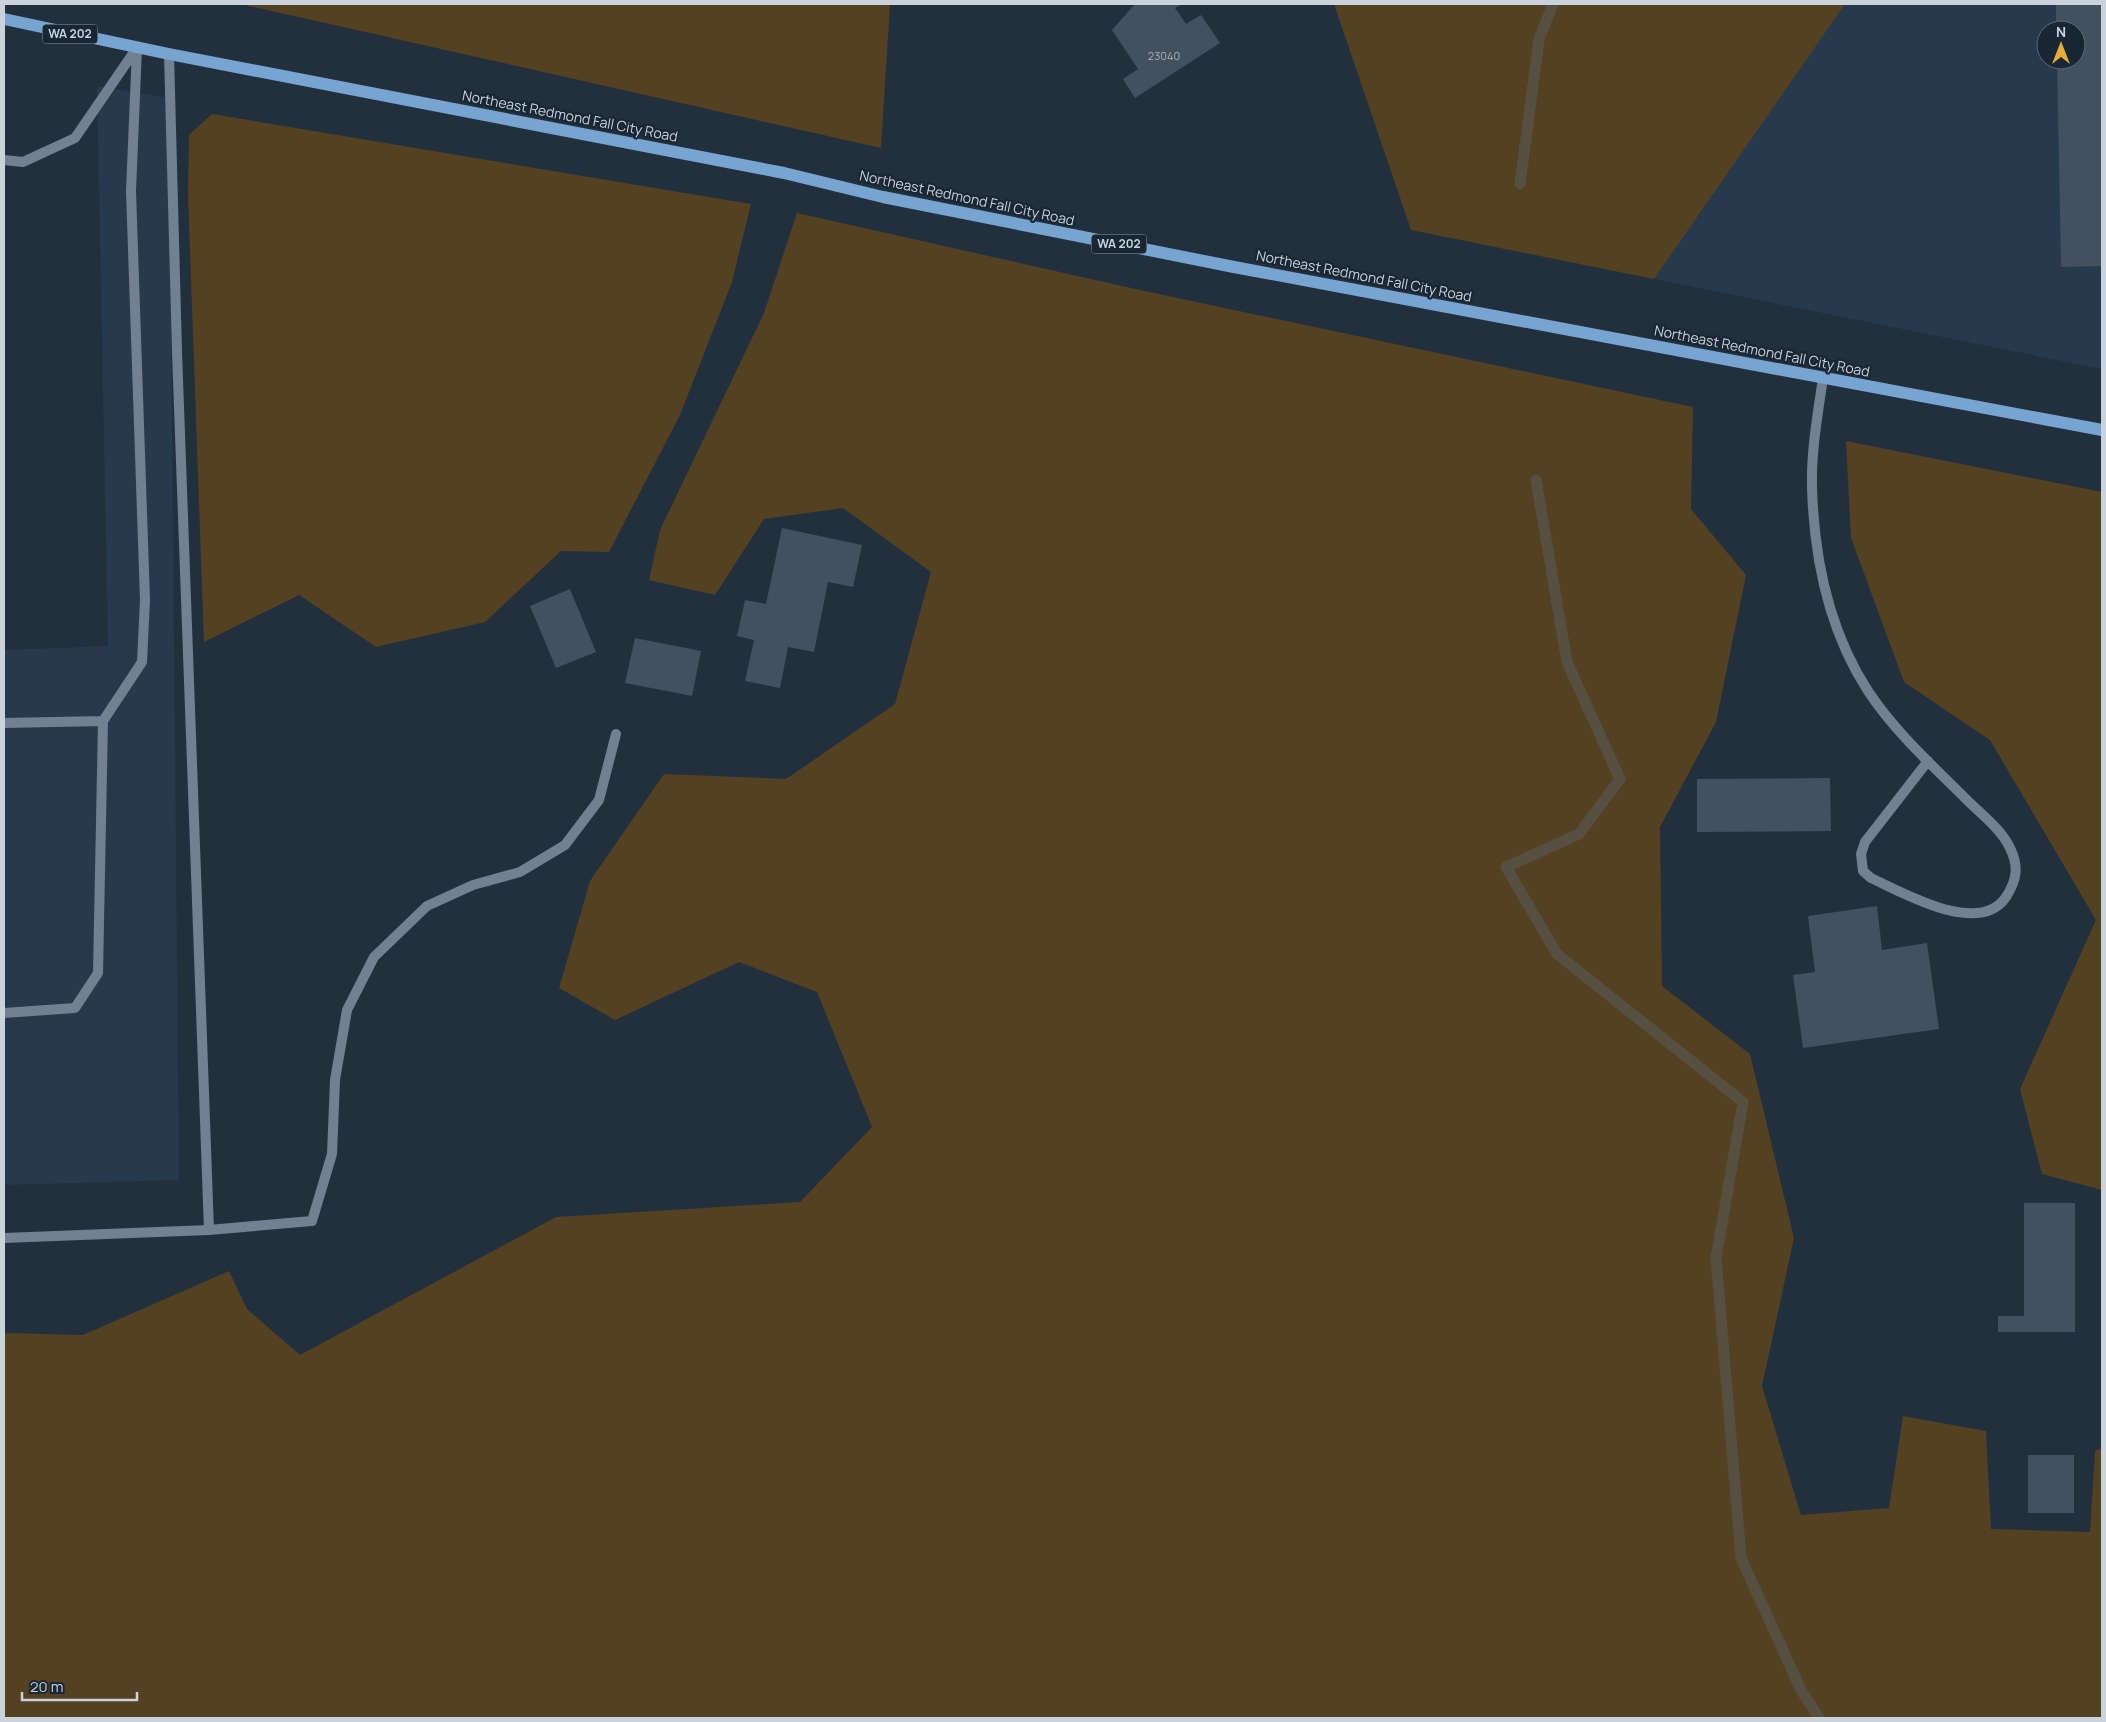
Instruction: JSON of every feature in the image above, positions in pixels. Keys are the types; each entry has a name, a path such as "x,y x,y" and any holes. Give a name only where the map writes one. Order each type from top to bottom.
{"main road":[{"name":"Northeast Redmond Fall City Road","path":"4,19 137,48 784,173 883,197 1234,267 2102,430"}],"lane":[{"path":"4,160 23,162 75,138 137,48"},
{"path":"4,1013 75,1008 98,973 103,721 142,662 145,600 131,191 137,48"},
{"path":"169,54 177,372 209,1230"},
{"path":"1823,378 1812,485 1818,563 1828,598 1846,651 1868,692 1909,743 1992,825 2009,846 2017,876 2002,903 1987,911 1975,914 1935,907 1871,878 1863,870 1861,854 1865,842 1928,762"},
{"path":"4,723 103,721"},
{"path":"4,1238 209,1230 312,1221 332,1154 335,1080 347,1010 374,957 427,906 473,885 520,872 565,845 599,800 616,734"}],"shaded area":[{"path":"241,4 890,4 881,148"},
{"path":"1334,4 1845,4 1654,279 1411,230"},
{"path":"1654,4 2102,4 2102,369 1654,279"},
{"path":"97,86 169,98 179,1180 4,1185 4,650 108,646"},
{"path":"212,114 751,204 732,282 680,415 609,552 561,551 485,622 376,647 299,595 204,642 188,193 189,135"},
{"path":"797,213 1140,290 1693,407 1691,509 1746,575 1716,722 1660,827 1662,986 1750,1054 1794,1238 1762,1386 1801,1515 1889,1508 1903,1416 1986,1431 1991,1529 2090,1532 2095,1451 2102,1448 2102,1718 4,1718 4,1333 83,1335 229,1271 247,1309 300,1355 556,1217 800,1202 872,1127 817,992 739,962 615,1020 559,988 590,881 664,774 786,779 895,704 931,572 843,508 764,519 715,595 649,580 660,530 764,313"},
{"path":"1846,441 2102,492 2102,1190 2042,1174 2020,1089 2096,920 1990,740 1904,682 1851,538"}],"building":[{"path":"1135,4 1182,4 1175,8 1186,24 1201,15 1220,43 1135,98 1123,79 1138,69 1112,30"},
{"path":"2056,4 2102,4 2102,266 2061,267 2057,70 2086,70 2086,20 2056,20"},
{"path":"782,528 862,545 853,587 828,582 814,652 788,647 780,688 745,681 754,640 737,636 745,600 766,604"},
{"path":"570,589 596,652 556,668 530,606"},
{"path":"635,638 701,651 692,696 625,683"},
{"path":"1830,778 1831,831 1697,832 1697,779"},
{"path":"1877,906 1882,950 1927,943 1939,1029 1803,1048 1793,975 1815,972 1808,916"},
{"path":"2024,1203 2075,1203 2075,1332 1998,1332 1998,1316 2024,1316"},
{"path":"2028,1455 2074,1455 2074,1513 2028,1513"}],"waterway":[{"path":"1520,184 1539,39 1553,4"},
{"path":"1536,480 1567,662 1620,779 1579,834 1506,867 1557,954 1743,1102 1716,1258 1741,1558 1801,1690 1819,1718"}]}
